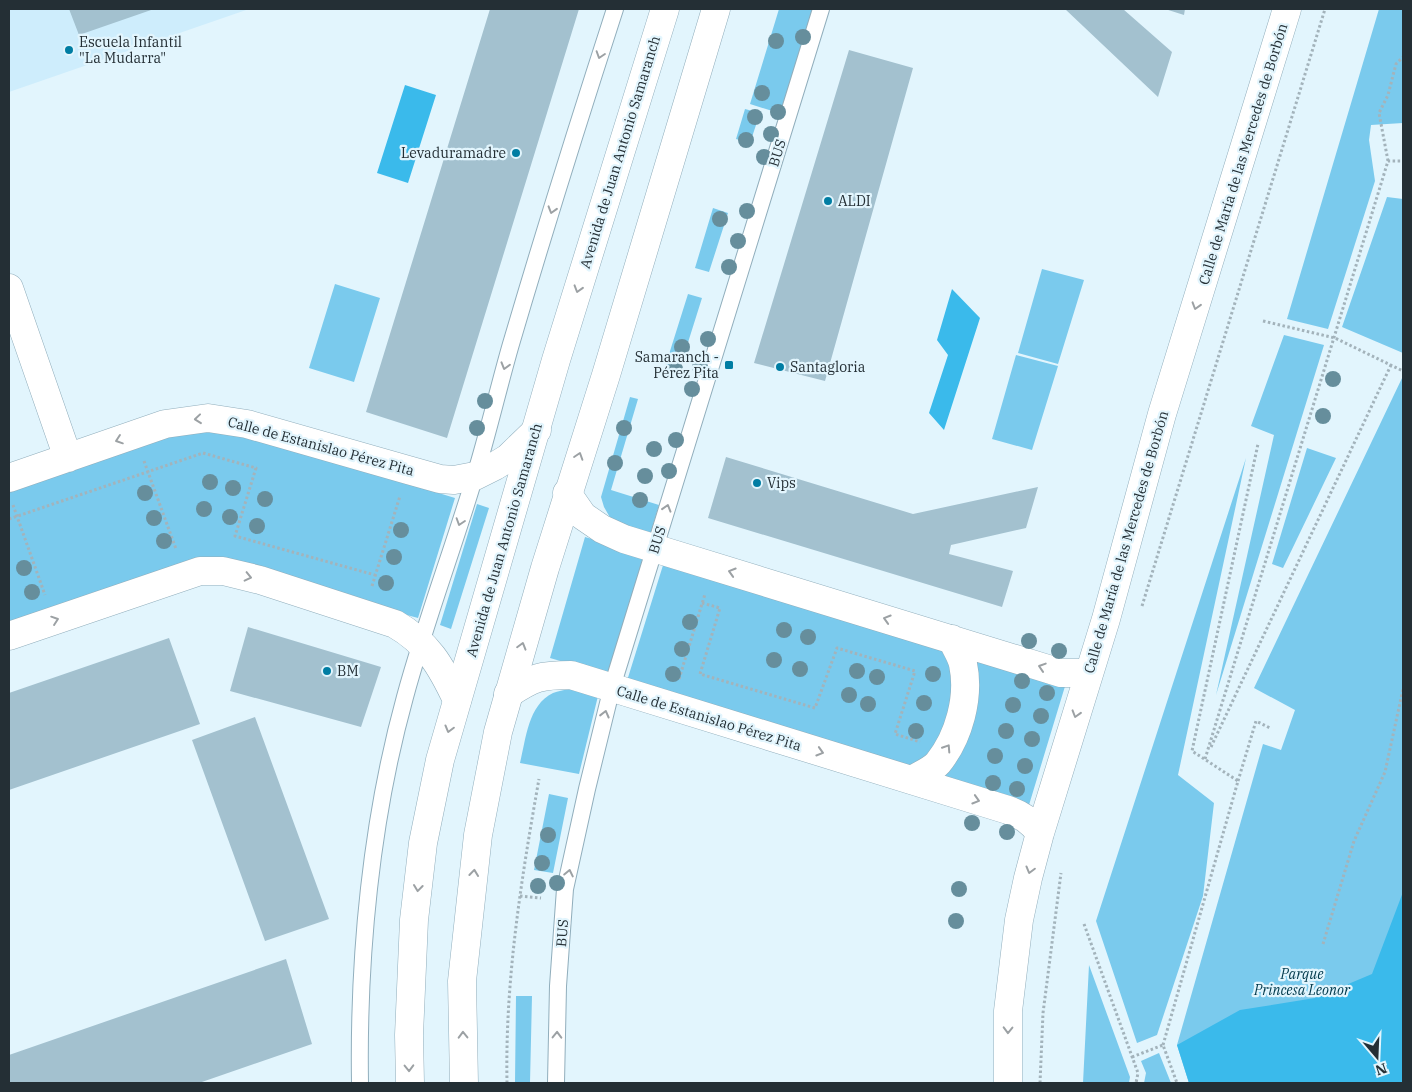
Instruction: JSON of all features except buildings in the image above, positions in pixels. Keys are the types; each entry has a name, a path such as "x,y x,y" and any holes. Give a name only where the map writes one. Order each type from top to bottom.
{"street":[{"name":"Avenida de Juan Antonio Samaranch","path":"410,1083 409,1035 414,920 423,843 440,760 556,360 665,9"},
{"path":"464,1083 462,981 478,836 498,732 567,493 606,375 716,9"},
{"name":"Calle de María de las Mercedes de Borbón","path":"1008,1083 1008,1011 1014,952 1019,920 1040,833 1106,619 1162,414 1287,9"},
{"path":"9,288 68,458"},
{"name":"Calle de Estanislao Pérez Pita","path":"10,489 68,458 165,424 208,418 247,424 440,479 454,480 475,476 508,458 537,430"},
{"path":"567,493 583,516 602,529 624,540 1061,673 1081,673 1090,670"},
{"path":"9,636 200,571 211,570 260,580 394,624 421,642 436,660 457,700"},
{"path":"912,780 937,765 953,739 962,710 963,663 952,639"},
{"name":"Calle de Estanislao Pérez Pita","path":"508,694 531,680 549,675 571,675 1023,816 1034,824 1040,833"}],"lane":[{"path":"360,1083 359,1027 367,903 378,823 404,697 475,476 514,336 580,116 615,9"},
{"name":"BUS","path":"556,1083 558,986 565,889 587,789 612,688 821,9"}],"path":[{"path":"1140,614 1325,9"},
{"path":"1205,759 1388,162 1379,113 1388,95 1396,64 1403,57"},
{"path":"1388,162 1403,161"},
{"path":"1263,321 1335,338 1403,371"},
{"path":"1205,759 1392,365"},
{"path":"1238,781 1192,750 1258,444"},
{"path":"9,519 203,453 256,468 236,536 375,575"},
{"path":"143,458 177,555"},
{"path":"10,489 17,516 46,600"},
{"path":"370,594 402,491"},
{"path":"676,688 707,589"},
{"path":"702,603 720,608 700,674 815,708 837,648 915,671 895,734 946,749"},
{"path":"1323,944 1354,840 1385,772 1403,689"},
{"path":"1177,1083 1163,1045 1256,721 1270,728"},
{"path":"507,1083 506,1045 512,961 521,880 539,779"},
{"path":"1040,1083 1043,1013 1062,871"},
{"path":"1084,924 1138,1073 1136,1083"},
{"path":"1132,1057 1163,1045"}],"shaded area":[{"name":"Escuela Infantil \"La Mudarra\"","path":"9,9 249,9 9,92"},
{"path":"405,85 436,95 408,183 377,173"},
{"path":"952,289 980,318 944,430 929,413 948,355 937,340"},
{"path":"1403,892 1403,1083 1189,1083 1177,1045 1240,1010 1315,998 1372,974"}],"green space":[{"path":"779,9 814,9 782,114 750,104"},
{"path":"1379,9 1403,9 1403,123 1371,125 1369,140 1375,181 1328,329 1287,319"},
{"path":"745,109 760,113 750,143 736,139"},
{"path":"1387,197 1403,199 1403,353 1342,327"},
{"path":"713,208 728,213 709,272 695,268"},
{"path":"1042,269 1084,280 1058,364 1018,353"},
{"path":"335,284 380,298 354,382 309,368"},
{"path":"688,294 702,298 679,371 665,367"},
{"path":"1284,335 1324,345 1216,695 1274,435 1251,426"},
{"path":"1016,355 1058,366 1032,450 992,439"},
{"name":"Parque Princesa Leonor","path":"1403,376 1403,1083 1189,1083 1177,1045 1263,744 1281,750 1295,710 1254,688"},
{"path":"630,397 638,399 611,490 659,505 649,538 612,521 601,497"},
{"path":"215,425 455,498 418,618 210,562 9,628 9,492 179,431"},
{"path":"1307,448 1336,458 1283,568 1272,564"},
{"path":"1246,458 1178,775 1214,803 1203,896 1157,1035 1137,1043 1096,921"},
{"path":"477,504 489,508 451,629 440,625"},
{"path":"585,537 644,554 609,675 550,658"},
{"path":"664,562 1066,683 1029,805 626,684"},
{"path":"569,689 598,696 579,774 520,763 526,733 538,706 553,693"},
{"path":"549,794 568,798 553,873 534,870"},
{"path":"1089,965 1130,1077 1129,1083 1083,1083"},
{"path":"516,996 532,996 530,1083 515,1083"},
{"path":"1159,1053 1171,1083 1144,1083 1146,1073 1141,1061"}],"place":[{"name":"Escuela Infantil \"La Mudarra\"","path":"69,50"},
{"name":"Levaduramadre","path":"516,153"},
{"name":"ALDI","path":"828,201"},
{"name":"Samaranch - Pérez Pita","path":"729,365"},
{"name":"Santagloria","path":"780,367"},
{"name":"Vips","path":"757,483"},
{"name":"BM","path":"327,671"}]}
